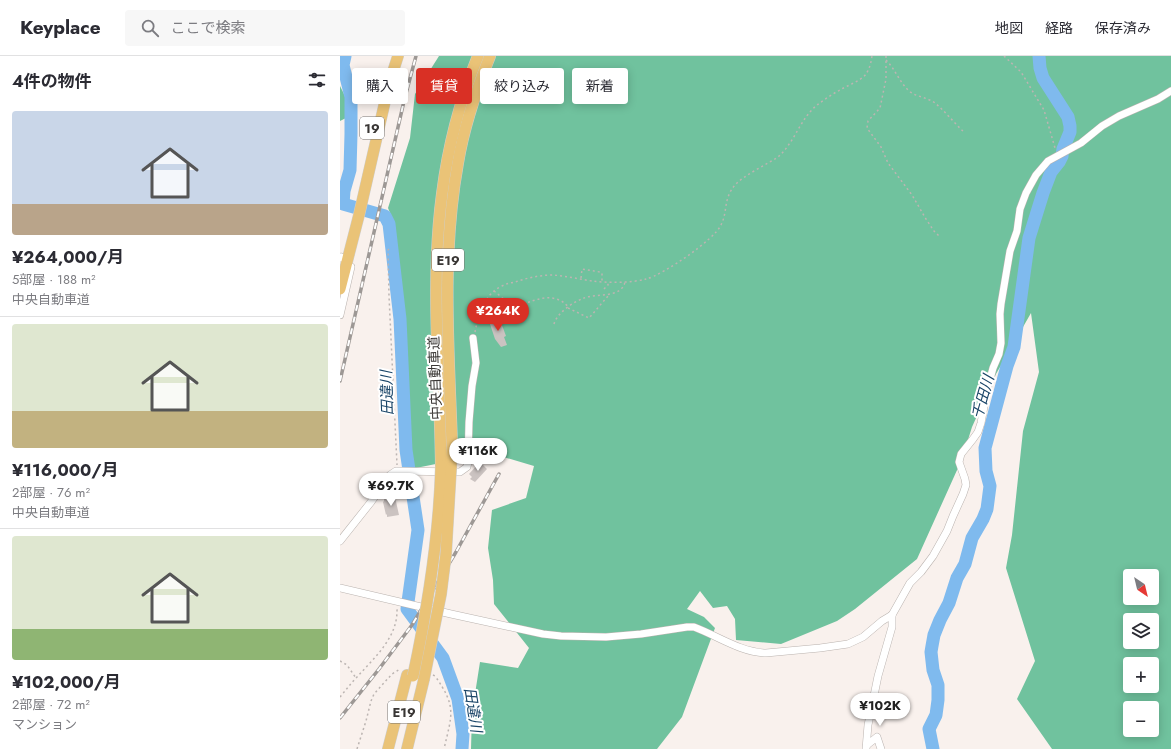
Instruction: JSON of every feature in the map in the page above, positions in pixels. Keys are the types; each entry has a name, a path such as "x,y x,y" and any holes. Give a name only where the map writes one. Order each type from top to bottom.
{"highway":[{"name":"19","path":"361,201 366,154 381,87 391,56"},
{"name":"19","path":"340,289 389,84 398,56"},
{"name":"中央自動車道","path":"395,749 415,677 435,624 442,587 446,546 446,467 437,320 437,255 439,225 447,161 453,135 460,106 478,56"},
{"name":"中央自動車道","path":"407,749 415,677 432,572 439,503 452,445 448,287 450,225 453,195 463,136 470,109 490,56"},
{"name":"19","path":"340,259 358,215"},
{"path":"388,749 415,677"},
{"path":"414,749 421,715 415,677"}],"street":[{"path":"866,747 868,725 875,689 892,627 892,615 910,583 921,572 933,556 947,531 964,494 966,485 965,479 958,462 961,454 978,432 987,390 993,368 999,354 1001,343 1000,314 1006,271 1010,251 1017,231 1020,209 1026,193 1036,175 1048,161 1081,143 1102,126 1114,119 1158,99 1171,91"},
{"path":"340,315 358,215"},
{"path":"340,540 371,502 390,475 399,471 460,472 467,467 472,386 476,363 473,338"},
{"path":"340,588 543,634 606,637 694,627 744,650 766,653 848,644 863,637 882,620 892,615"},
{"path":"866,747 878,737 881,749"}],"path":[{"path":"473,338 477,320 484,302 494,290 501,286 519,280 552,275 602,282 647,279 655,276 689,255 710,238 720,227 727,199 735,185 783,153 789,146 809,113 838,91 863,77 867,72 872,56"},
{"path":"886,56 886,79 880,108 868,121 867,128 881,147 888,163 912,195 934,231 939,236"},
{"path":"1004,56 1021,72 1044,110 1058,155"},
{"path":"886,60 893,67 908,90 913,94 926,98 935,103 954,124 964,132"},
{"path":"389,248 389,296 399,471"},
{"path":"581,278 582,269 600,272 602,273 602,282"},
{"path":"554,324 555,319 568,307 585,298 610,294 618,291 623,287 625,281"},
{"path":"604,289 608,285 608,282"},
{"path":"494,290 516,307 541,298 550,298 560,300 568,307 589,318 610,294"},
{"path":"340,697 375,657 393,632 397,618 398,601"},
{"path":"340,661 356,678"}],"green space":[{"path":"439,56 1171,56 1171,749 1052,749 1017,699 1035,661 1006,568 1012,535 1023,431 1039,372 1031,313 996,374 972,427 962,459 917,559 855,609 837,621 781,644 736,640 735,619 727,606 713,608 700,591 687,609 704,617 715,628 682,717 657,749 471,749 472,713 480,662 518,668 529,648 494,604 493,580 488,548 492,510 526,498 534,466 490,453 411,469 408,428 405,316 393,220 388,208 410,138 416,92 416,104 472,104 472,68 431,68"},
{"path":"340,86 347,100 346,118 340,121"}],"building":[{"path":"499,317 506,336 504,337 507,345 501,347 495,339 489,321"},
{"path":"478,464 482,464 487,469 475,482 470,479 472,477 469,474"},
{"path":"395,497 399,515 387,517 383,502 384,499"}],"waterway":[{"name":"田違川","path":"345,56 343,65 351,97 351,134 350,170 344,191 343,204 385,216 389,224 400,319 406,450 418,530 407,609 443,658 458,699 463,734 462,749"},
{"name":"千田川","path":"933,749 929,729 936,715 938,700 938,685 933,670 931,652 934,635 949,603 957,578 965,564 972,538 987,509 990,486 986,471 985,448 1007,366 1014,347 1029,238 1051,172 1062,156 1063,149 1070,132 1068,117 1043,78 1039,56"}],"railway":[{"path":"340,381 404,101 416,56"},
{"path":"340,718 412,625 456,552 499,474"}]}
